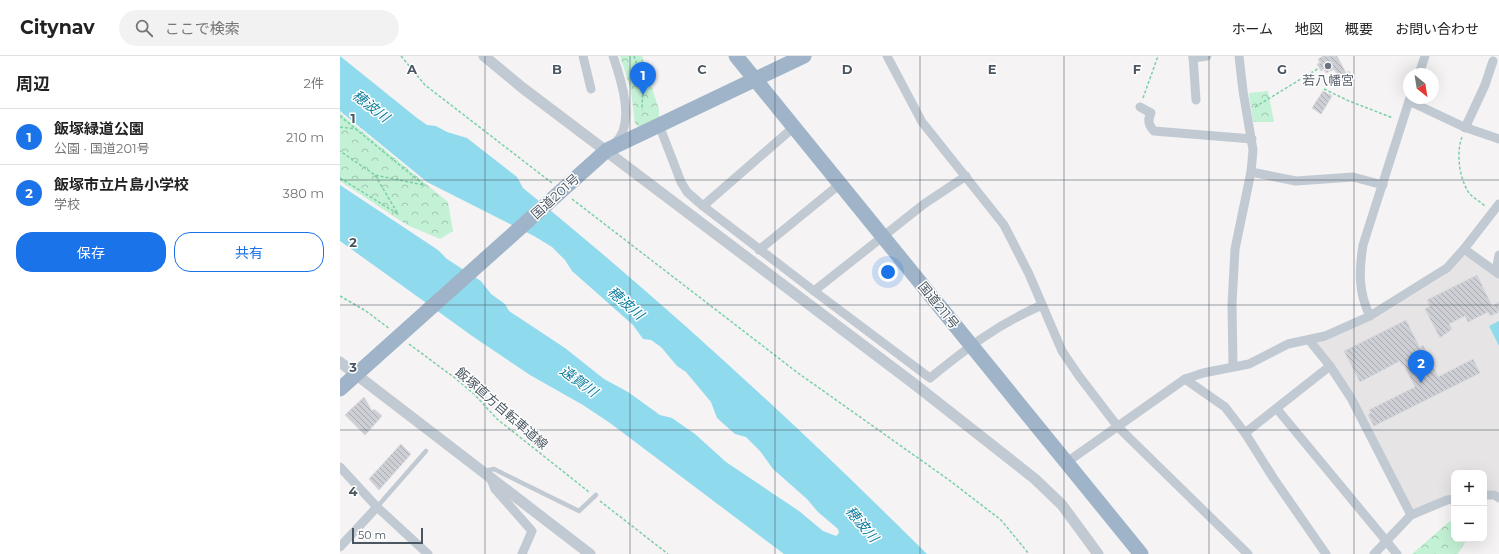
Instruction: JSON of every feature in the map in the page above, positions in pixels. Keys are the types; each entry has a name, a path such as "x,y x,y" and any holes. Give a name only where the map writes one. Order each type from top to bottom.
{"highway":[{"name":"国道211号","path":"736,56 1141,554"},
{"name":"国道201号","path":"340,389 602,154 659,125 804,56"}],"street":[{"path":"484,56 602,154 1036,479 1062,505 1098,554"},
{"path":"583,56 591,89"},
{"path":"602,154 620,139 625,130 626,118 624,96 613,56"},
{"path":"888,56 922,122 1004,225 1029,274 1062,351 1079,376 1118,427 1248,554"},
{"path":"1196,100 1193,57 1207,56"},
{"path":"1233,366 1232,304 1235,249 1251,172 1253,150 1246,112 1239,56"},
{"path":"1421,68 1425,56"},
{"path":"1465,128 1495,60"},
{"path":"1370,316 1364,303 1360,286 1360,266 1363,245 1408,104"},
{"path":"1419,104 1465,128 1499,139"},
{"path":"1140,107 1151,113 1148,118 1150,127 1154,131 1252,139"},
{"path":"659,125 681,182 687,192 759,250 930,378 971,345 1002,324 1042,305"},
{"path":"703,206 794,127"},
{"path":"1251,172 1296,181 1353,177 1383,185"},
{"path":"814,291 924,204 966,176"},
{"path":"759,250 840,184"},
{"path":"1067,462 1186,379 1203,372 1249,364 1288,344 1325,336 1370,316 1447,268 1464,249 1492,211 1499,204"},
{"path":"1464,249 1497,273"},
{"path":"1497,273 1499,254"},
{"path":"1309,340 1330,366 1351,398 1411,515"},
{"path":"340,362 359,372 486,474 590,554"},
{"path":"1245,433 1330,366"},
{"path":"1186,379 1225,406 1245,433 1274,479 1326,554"},
{"path":"1277,408 1397,554"},
{"path":"340,466 377,507 428,554"},
{"path":"486,474 495,489 532,531 522,554"},
{"path":"1487,495 1494,495 1499,498"},
{"path":"1374,554 1411,515 1451,499"},
{"path":"340,547 377,507"}],"lane":[{"path":"377,507 426,450"},
{"path":"486,474 494,469 579,511 595,496"}],"path":[{"path":"401,56 425,85 556,186"},
{"path":"634,56 643,83 642,110"},
{"path":"1140,107 1158,56"},
{"path":"1246,112 1319,68"},
{"path":"1324,89 1349,101 1403,122"},
{"path":"340,116 424,185 375,175 340,151"},
{"path":"340,127 356,129"},
{"path":"1465,128 1458,148 1465,186 1470,194 1492,211"},
{"path":"340,178 398,214 375,175"},
{"path":"568,196 798,373 949,480 1001,520 1030,554"},
{"path":"340,296 366,311 393,331"},
{"name":"飯塚直方自転車道線","path":"404,340 426,358 455,378 474,394 497,418 668,554"}],"shaded area":[{"path":"1466,253 1499,278 1499,494 1487,492 1487,470 1451,470 1451,494 1412,511 1315,343 1374,319 1445,275"}],"green space":[{"path":"620,56 642,56 659,110 659,118 639,127 635,124 631,90"},
{"path":"1268,91 1274,122 1253,122 1249,93"},
{"path":"340,113 448,202 453,231 440,239 407,225 340,181"},
{"path":"1450,521 1451,542 1465,542 1458,554 1412,554"}],"water":[{"path":"340,56 427,125 436,126 447,132 467,138 517,177 523,188 576,231 730,366 780,412 927,554 784,554 610,423 583,405 530,375 475,338 340,241 340,185 438,250 447,259 481,281 491,294 505,304 509,311 565,348 604,379 628,392 660,415 672,418 695,434 726,462 799,511 823,531 836,536 839,533 838,529 773,469 760,451 746,437 735,434 717,418 711,402 686,372 677,366 661,347 651,340 643,339 633,325 572,271 565,260 552,247 534,236 427,182 340,111"},
{"path":"1499,321 1499,346 1489,326"}],"building":[{"path":"1323,56 1337,56 1346,73 1349,71 1353,79 1346,84 1345,82 1343,83 1334,69 1326,73 1324,69 1321,71 1317,64 1320,63 1318,59"},
{"path":"1323,91 1332,96 1321,114 1312,108"},
{"path":"1477,275 1492,306 1499,302 1499,312 1490,316 1488,312 1468,322 1465,316 1449,324 1452,329 1440,338 1425,309 1430,306 1427,300"},
{"path":"1406,320 1420,348 1423,345 1438,377 1473,359 1480,373 1374,426 1368,415 1371,413 1369,410 1415,387 1404,365 1402,365 1400,361 1360,382 1344,351"},
{"path":"364,397 372,411 374,409 382,416 365,435 345,415"},
{"path":"401,444 411,454 379,490 369,479"}],"place":[{"name":"若八幡宮","path":"1328,66"},
{"name":"飯塚緑道公園","path":"643,95"},
{"name":"飯塚市立片島小学校","path":"1421,383"}],"water label":[{"name":"穂波川","path":"371,106"},
{"name":"穂波川","path":"626,303"},
{"name":"遠賀川","path":"579,381"},
{"name":"穂波川","path":"862,524"}]}
